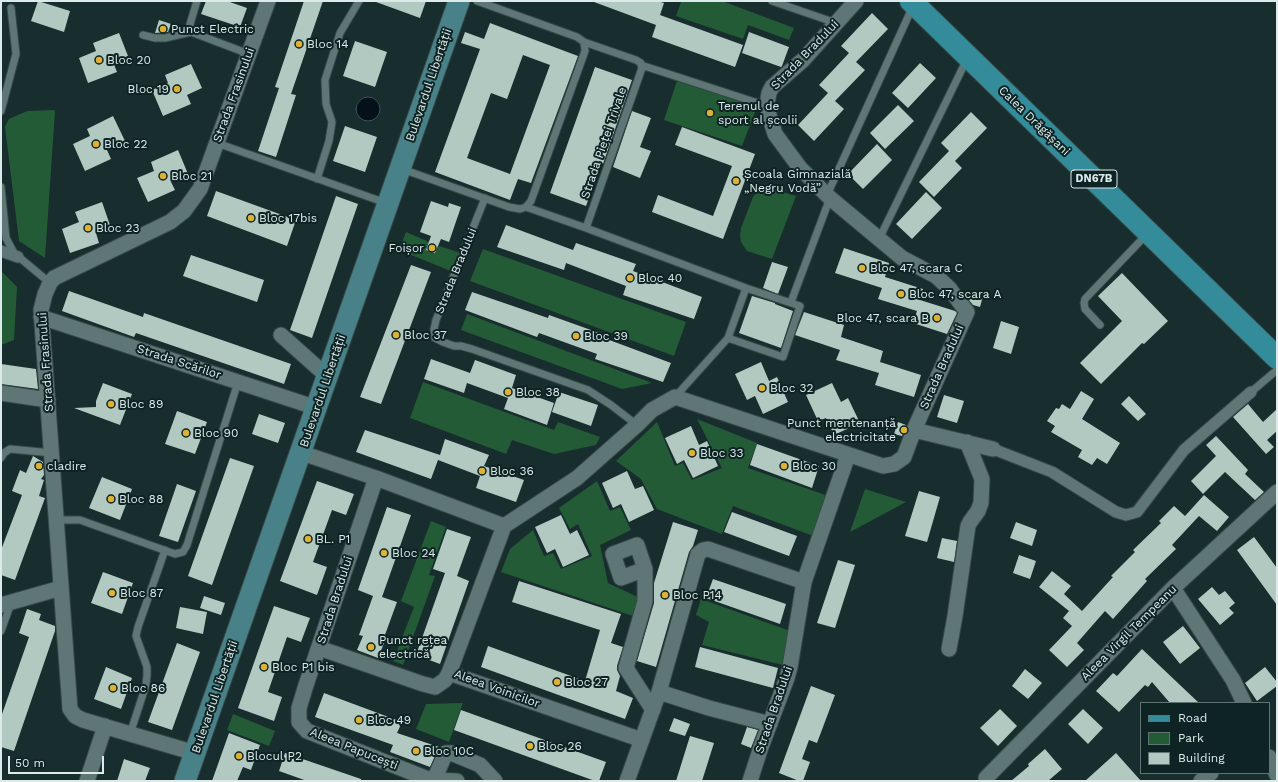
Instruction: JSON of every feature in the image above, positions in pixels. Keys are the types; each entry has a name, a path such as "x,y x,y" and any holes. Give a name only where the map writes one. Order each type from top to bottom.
{"main road":[{"name":"Bulevardul Libertății","path":"185,781 302,453 459,1"},
{"name":"Calea Drăgășani","path":"912,3 1277,358"}],"street":[{"name":"Strada Frasinului","path":"195,753 83,720 75,716 70,709 41,317 45,294 54,278 170,222 184,211 200,189 268,1"},
{"name":"Strada Bradului","path":"675,397 883,466 894,464 904,457 914,430 967,312 949,288 936,276 902,258 828,197 800,168 775,134 767,106 769,93 772,87 803,60 856,1"},
{"path":"1,251 18,257"},
{"name":"Strada Scărilor","path":"41,317 317,408"},
{"path":"281,334 328,377"},
{"path":"914,430 993,449 1052,472 1116,512 1126,515 1137,512 1184,450 1251,392"},
{"path":"1,393 48,400"},
{"path":"302,453 376,478 504,526 578,478 638,425 652,410 675,397"},
{"path":"949,649 968,526 978,511 981,503 982,479 967,442"},
{"name":"Strada Bradului","path":"750,781 790,667 804,582 848,455"},
{"name":"Strada Bradului","path":"298,722 299,708 376,478"},
{"name":"Aleea Virgil Tempeanu","path":"986,778 1173,588 1277,492"},
{"name":"Aleea Voinicilor","path":"504,526 449,673 642,740"},
{"path":"627,781 659,692 698,554 703,550 708,549 804,582"},
{"path":"645,569 645,601 626,668 653,710"},
{"path":"7,603 61,588"},
{"path":"1173,588 1233,680 1244,702"},
{"path":"319,648 435,687 445,680 449,673"},
{"path":"659,692 709,708 770,724"},
{"name":"Aleea Papucești","path":"298,722 307,731 433,781 457,781"},
{"path":"87,781 105,726"},
{"path":"433,781 446,753 451,753 480,765 495,781"},
{"path":"1270,758 1277,775"},
{"path":"1201,781 1210,774"}],"lane":[{"path":"191,32 190,24 197,1"},
{"path":"317,179 329,141 332,122 326,104 325,80 340,33 359,1"},
{"path":"477,1 577,37 584,42 636,60 641,63 641,65 767,106"},
{"path":"772,1 836,23"},
{"path":"791,302 828,197 912,3"},
{"path":"1,111 16,54 11,8"},
{"path":"142,35 155,38 166,38 191,32 249,54"},
{"path":"400,169 509,207 520,209 526,207 531,200 585,51 584,42"},
{"path":"879,239 968,57"},
{"name":"Strada Pieței Trivale","path":"586,228 642,68 641,65"},
{"path":"217,143 388,204"},
{"path":"1,187 6,238 14,253 50,283"},
{"name":"Strada Bradului","path":"485,198 436,320 434,329 435,338 454,346 462,346 472,349 588,390 638,425"},
{"path":"526,207 746,288 800,306 783,357 728,338"},
{"path":"1100,325 1085,309 1085,299 1088,294 1149,233"},
{"path":"675,397 728,338 746,288"},
{"path":"1251,392 1277,370"},
{"path":"56,520 80,520 175,554 183,552 187,545 238,382"},
{"path":"1,458 4,453 10,449 52,453"},
{"path":"130,734 146,685 147,675 147,667 137,640 138,627 165,550"},
{"path":"1,631 7,603"}],"green space":[{"path":"679,1 722,1 794,28 789,40 748,25 743,39 676,16 681,2"},
{"name":"Terenul de sport al școlii","path":"677,81 757,107 742,146 664,120"},
{"path":"28,111 55,111 45,258 19,241 5,127 9,119"},
{"path":"769,188 796,196 772,259 747,251 741,242 740,235 741,228 753,197 759,190"},
{"path":"406,232 429,242 426,250 435,253 439,246 461,253 453,272 399,250"},
{"path":"483,249 686,322 674,356 470,281"},
{"path":"1,271 17,287 14,340 1,345"},
{"path":"467,314 652,383 622,389 461,330"},
{"path":"423,382 554,430 558,422 600,437 596,445 554,454 512,440 506,454 410,418"},
{"path":"697,419 757,443 748,468 831,497 816,537 733,506 722,534 657,509 641,479 616,461 657,422 675,466 683,463 692,480 722,468"},
{"path":"597,481 610,511 620,507 631,530 600,545 608,583 642,599 636,617 501,572 510,549 533,530 544,556 553,553 561,569 592,556 578,524 570,529 559,508"},
{"path":"865,489 906,502 850,532"},
{"path":"431,521 446,527 429,575 435,576 403,665 393,661 414,607 401,601"},
{"path":"701,599 793,632 787,666 702,645 709,622 696,615"},
{"path":"463,703 449,742 416,729 426,704"},
{"path":"233,714 275,731 269,746 227,730"}],"shaded area":[{"path":"368,97 376,101 380,109 376,117 368,121 360,117 356,109 360,101"}],"building":[{"path":"38,1 70,11 64,32 31,21"},
{"path":"206,1 227,1 247,8 240,27 201,14"},
{"path":"304,1 323,1 291,94 296,95 276,157 258,151 279,88 275,87"},
{"path":"376,1 426,1 420,18"},
{"path":"594,1 657,1 664,3 660,15 743,45 735,67 652,37 656,25"},
{"path":"872,13 888,29 856,62 865,70 835,101 844,109 814,141 798,125 828,93 819,85 849,53 841,46"},
{"name":"Punct Electric","path":"159,20 171,24 168,32 155,33"},
{"path":"490,23 578,56 531,183 518,179 510,200 435,172 480,49 461,43 465,32 484,39","holes":["523,55 550,65 510,174 467,158 491,93 507,99"]},
{"path":"749,32 789,47 781,67 742,53"},
{"name":"Bloc 20","path":"119,33 128,56 113,62 117,72 88,83 79,58 96,51 93,43"},
{"path":"355,41 387,52 375,87 343,76"},
{"path":"920,63 936,78 908,108 892,93"},
{"name":"Bloc 19","path":"191,64 202,88 187,95 191,104 163,116 152,90 168,83 165,75"},
{"path":"595,67 632,80 603,164 602,163 586,206 550,193"},
{"path":"898,105 914,121 885,149 870,133"},
{"path":"632,111 651,118 640,147 651,151 640,178 613,167"},
{"path":"971,112 987,128 955,161 962,168 934,197 919,182 949,151 941,143"},
{"name":"Bloc 22","path":"113,116 125,141 107,150 111,159 85,171 73,144 90,136 87,129"},
{"path":"345,126 377,137 365,172 333,161"},
{"name":"Școala Gimnazială „Negru Vodă”","path":"682,127 755,154 723,239 652,212 658,195 713,216 732,166 675,145"},
{"path":"877,144 892,160 863,189 848,174"},
{"name":"Bloc 21","path":"178,150 188,174 171,182 175,190 148,202 137,178 154,171 151,162"},
{"name":"Bloc 17bis","path":"216,191 296,220 287,246 207,216"},
{"path":"926,192 942,208 912,239 896,224"},
{"path":"336,196 358,204 312,338 290,330"},
{"path":"431,201 448,207 449,203 461,207 449,242 441,239 435,253 426,250 431,236 420,232"},
{"name":"Bloc 23","path":"102,202 111,228 96,233 99,243 70,253 62,229 79,222 75,212"},
{"name":"Bloc 40","path":"506,225 573,250 576,243 636,264 633,271 702,297 694,319 623,295 626,286 566,263 564,270 497,247"},
{"path":"844,248 889,263 885,277 923,289 920,300 955,311 957,313 947,334 913,323 917,311 878,299 882,288 835,273"},
{"path":"191,255 264,280 257,302 183,276"},
{"path":"772,262 788,267 778,294 763,288"},
{"name":"Bloc 37","path":"411,265 431,272 381,404 360,397"},
{"path":"1122,273 1168,321 1144,344 1142,343 1101,384 1080,363 1122,321 1098,296"},
{"path":"69,291 143,317 144,313 291,364 284,384 136,333 134,337 62,311"},
{"name":"Bloc 39","path":"472,292 548,318 549,315 605,335 604,338 671,363 663,382 595,359 597,354 539,333 537,337 465,310"},
{"path":"970,292 983,296 980,307 973,305 968,299"},
{"path":"752,296 775,303 793,311 781,348 739,333"},
{"path":"804,312 844,325 841,337 883,351 880,362 921,375 914,397 875,385 879,373 836,360 840,350 795,335"},
{"path":"1001,321 1019,327 1011,354 993,348"},
{"name":"Bloc 38","path":"431,359 470,373 475,360 516,375 512,388 554,403 547,425 504,409 508,398 467,383 464,393 424,379"},
{"name":"Bloc 32","path":"761,362 769,381 777,377 788,402 763,414 755,396 747,400 735,374"},
{"path":"1,364 36,369 38,389 1,384"},
{"name":"Bloc 89","path":"103,383 132,394 120,425 74,408 96,407 96,401"},
{"path":"832,383 841,402 848,398 860,423 834,435 826,418 818,421 806,395"},
{"path":"1081,391 1094,399 1082,419 1120,443 1107,464 1097,458 1092,465 1078,457 1082,450 1051,432 1055,426 1047,421 1056,408 1059,409 1062,404 1070,409"},
{"path":"559,392 598,405 591,426 552,412"},
{"path":"944,395 964,401 957,423 937,417"},
{"path":"1129,396 1146,414 1138,421 1121,404"},
{"path":"1248,404 1263,422 1277,409 1277,431 1267,440 1274,447 1266,454 1233,417"},
{"name":"Bloc 90","path":"177,411 207,422 195,454 165,444"},
{"path":"259,414 285,423 278,443 252,434"},
{"path":"898,422 906,425 902,436 894,434"},
{"name":"Bloc 33","path":"691,426 699,445 707,441 718,466 693,478 684,460 677,464 665,438"},
{"name":"Bloc 36","path":"365,430 440,455 445,439 489,455 484,466 524,480 516,502 476,488 480,476 438,460 431,479 356,452"},
{"path":"1216,436 1248,470 1245,474 1264,492 1255,500 1225,472 1203,494 1191,481 1216,456 1206,445"},
{"name":"Bloc 30","path":"757,444 819,466 812,488 750,465"},
{"path":"33,456 43,462 44,475 41,479 44,480 39,496 45,498 15,580 1,575 1,550 22,495 12,491 20,470 26,473"},
{"path":"230,458 254,466 212,585 188,576"},
{"path":"627,471 635,489 643,486 654,510 629,522 621,504 613,508 602,483"},
{"name":"Bloc 88","path":"102,477 132,489 120,520 89,508"},
{"name":"BL. P1","path":"317,481 354,494 346,515 332,510 313,562 327,567 317,595 280,581"},
{"path":"177,484 196,491 178,542 159,536"},
{"path":"919,491 940,497 927,542 905,536"},
{"path":"1204,495 1229,517 1217,531 1199,516 1172,545 1176,549 1145,579 1147,581 1113,619 1105,611 1077,643 1084,650 1067,667 1049,650 1072,626 1063,618 1069,611 1039,587 1052,571 1071,586 1064,594 1082,611 1113,577 1111,576 1135,552 1133,550 1161,523 1159,521 1174,506 1185,516"},
{"name":"Bloc 24","path":"387,507 411,515 382,597 397,602 378,658 357,650 363,636 359,635 373,596 358,590"},
{"path":"732,512 797,536 789,556 724,532"},
{"path":"561,515 570,534 577,530 589,555 563,567 555,549 547,553 535,527"},
{"name":"Bloc P14","path":"673,522 698,530 693,546 689,552 656,667 637,661 654,603 654,583"},
{"path":"1016,522 1037,530 1032,546 1010,538"},
{"path":"447,529 471,537 457,576 469,581 440,664 416,655 445,573 433,569"},
{"path":"1254,537 1277,568 1277,605 1237,550"},
{"path":"942,538 957,541 954,562 937,558"},
{"path":"1019,555 1036,561 1030,579 1013,573"},
{"path":"838,560 855,565 835,628 817,623"},
{"name":"Bloc 87","path":"103,572 133,583 122,614 91,603"},
{"path":"713,579 786,604 780,624 706,598"},
{"path":"519,581 621,614 611,643 623,647 617,666 620,676 616,691 633,698 625,719 481,667 488,646 585,681 600,630 512,602"},
{"path":"1212,587 1219,595 1225,591 1235,603 1229,608 1234,613 1220,625 1198,599"},
{"path":"204,596 225,603 221,615 200,608"},
{"name":"Bloc P1 bis","path":"274,606 310,618 301,642 287,637 268,692 282,697 274,721 238,708"},
{"path":"180,607 207,612 203,634 176,628"},
{"path":"27,609 41,614 39,620 55,626 55,631 14,751 1,747 1,717 29,637 19,633"},
{"path":"1183,626 1200,648 1180,664 1163,642"},
{"path":"177,643 200,652 172,730 148,722"},
{"path":"700,647 778,668 773,688 695,667"},
{"path":"1142,649 1198,702 1169,702 1152,682 1148,687 1145,685 1119,712 1096,691 1113,673 1117,676"},
{"name":"Bloc 86","path":"106,667 132,678 121,709 94,699"},
{"path":"1265,667 1277,682 1277,686 1257,701 1245,683"},
{"path":"1025,669 1042,683 1028,699 1012,686"},
{"path":"811,686 835,695 817,743 809,740 802,759 810,762 803,781 799,781 779,773"},
{"name":"Bloc 49","path":"324,693 402,722 397,733 439,747 430,767 390,752 393,745 315,717"},
{"path":"1000,709 1017,726 998,746 980,728"},
{"path":"1083,709 1103,728 1088,744 1068,724"},
{"name":"Bloc 26","path":"461,710 606,762 599,781 595,781 454,730"},
{"path":"674,718 690,724 685,736 669,731"},
{"path":"747,727 758,730 751,748 741,744"},
{"name":"Blocul P2","path":"229,733 260,745 251,770 243,767 237,781 212,781"},
{"path":"690,736 714,743 702,781 676,781"},
{"path":"1045,749 1062,769 1048,781 1011,781 1029,766 1028,764"},
{"path":"285,753 361,779 361,781 307,781 279,771"},
{"path":"1116,753 1141,781 1085,781"},
{"path":"124,759 150,768 145,781 117,781"}],"place":[{"name":"Punct Electric","path":"163,29"},
{"name":"Bloc 14","path":"299,44"},
{"name":"Bloc 20","path":"99,60"},
{"name":"Bloc 19","path":"177,89"},
{"name":"Terenul de sport al școlii","path":"710,113"},
{"name":"Bloc 22","path":"96,144"},
{"name":"Bloc 21","path":"163,176"},
{"name":"Școala Gimnazială „Negru Vodă”","path":"736,181"},
{"name":"Bloc 17bis","path":"251,218"},
{"name":"Bloc 23","path":"88,228"},
{"name":"Foișor","path":"432,248"},
{"name":"Bloc 47, scara C","path":"862,268"},
{"name":"Bloc 40","path":"630,278"},
{"name":"Bloc 47, scara A","path":"901,294"},
{"name":"Bloc 47, scara B","path":"937,318"},
{"name":"Bloc 37","path":"396,335"},
{"name":"Bloc 39","path":"576,336"},
{"name":"Bloc 32","path":"762,388"},
{"name":"Bloc 38","path":"508,392"},
{"name":"Bloc 89","path":"111,404"},
{"name":"Punct mentenanță electricitate","path":"904,430"},
{"name":"Bloc 90","path":"186,433"},
{"name":"Bloc 33","path":"692,453"},
{"name":"cladire","path":"39,466"},
{"name":"Bloc 30","path":"784,466"},
{"name":"Bloc 36","path":"482,471"},
{"name":"Bloc 88","path":"111,499"},
{"name":"BL. P1","path":"308,539"},
{"name":"Bloc 24","path":"384,553"},
{"name":"Bloc 87","path":"112,593"},
{"name":"Bloc P14","path":"665,595"},
{"name":"Punct rețea electrică","path":"371,647"},
{"name":"Bloc P1 bis","path":"264,667"},
{"name":"Bloc 27","path":"557,682"},
{"name":"Bloc 86","path":"113,688"},
{"name":"Bloc 49","path":"359,720"},
{"name":"Bloc 26","path":"530,746"},
{"name":"Bloc 10C","path":"416,751"},
{"name":"Blocul P2","path":"239,756"}]}
